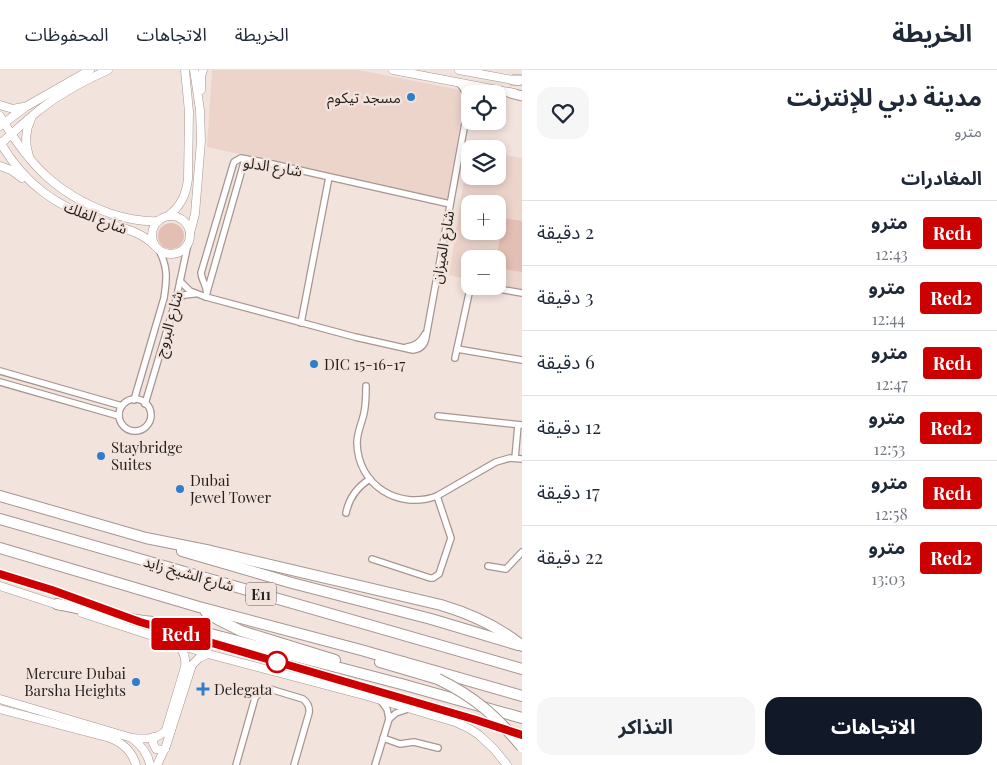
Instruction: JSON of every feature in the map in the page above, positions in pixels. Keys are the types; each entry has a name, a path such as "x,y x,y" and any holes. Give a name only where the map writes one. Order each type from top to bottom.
{"highway":[{"path":"0,496 146,538 187,553 292,583 424,617 522,646"},
{"name":"شارع الشيخ زايد","path":"0,519 522,668"},
{"path":"146,538 211,551 441,605 464,612 496,627 522,646"},
{"name":"شارع الشيخ زايد","path":"0,548 199,607 312,636 522,696"},
{"path":"57,604 128,619 180,626 405,684 522,718"},
{"path":"199,607 241,631 371,671 405,684"},
{"path":"312,636 340,650 438,679 461,691 483,706 522,747"}],"main road":[{"path":"510,93 522,96"}],"street":[{"path":"1,121 90,70"},
{"path":"0,144 32,116 63,94 108,70"},
{"path":"181,70 186,79"},
{"path":"185,70 189,133 187,190 178,208 158,221 152,233 152,240 157,248 165,254 178,253 184,249 188,244 194,220 201,141 200,110 203,70"},
{"path":"194,70 200,110"},
{"path":"393,70 472,85"},
{"path":"459,70 519,80"},
{"name":"شارع الميزان","path":"458,82 461,86"},
{"path":"506,92 510,93"},
{"path":"0,105 13,109 28,106"},
{"path":"32,116 26,138 28,152 34,165"},
{"name":"شارع الفلك","path":"1,121 34,165 56,185 76,199 130,219 158,221"},
{"name":"شارع الميزان","path":"180,281 194,294 207,295 355,337 413,350 420,348 426,341 464,130"},
{"name":"شارع الفلك","path":"0,144 16,166 38,189 50,198 82,215 135,232 147,238 157,248"},
{"name":"شارع الدلو","path":"207,295 207,288 202,281 201,274 233,165 238,159 268,163 450,204"},
{"path":"207,295 245,159"},
{"path":"0,166 11,170 38,189"},
{"path":"301,322 329,177"},
{"path":"168,216 180,218 185,222 190,233"},
{"name":"شارع البروج","path":"145,404 176,300 188,244"},
{"name":"شارع البروج","path":"134,400 164,298 167,280 165,262 157,248"},
{"path":"506,290 522,293"},
{"path":"176,300 184,295 194,294"},
{"path":"456,358 469,295"},
{"path":"457,349 522,360"},
{"path":"0,371 122,406"},
{"path":"0,382 119,416"},
{"path":"366,386 364,410 357,445 361,463 370,479 384,492 401,499 419,500 437,496 496,462 519,458 520,425 438,416"},
{"path":"140,400 145,404 150,410 148,424 141,430 134,431 122,425 119,416 122,406 126,402 140,400"},
{"path":"346,513 352,496 360,486 370,479"},
{"path":"372,559 430,578 439,574 451,538 437,496"},
{"path":"488,566 506,569 522,552"},
{"path":"0,586 177,645 378,699 455,722 470,729 487,742 507,765"},
{"path":"0,699 132,738 161,735 166,730 185,667 184,652 177,645"},
{"path":"157,765 165,749 192,665 199,658 208,654"},
{"path":"236,765 255,698 258,694 270,689 303,699 309,706 309,713 294,765"},
{"path":"378,699 387,709 389,721"},
{"path":"0,708 118,742 126,747 136,765"},
{"path":"374,765 389,721 396,713 410,708"},
{"path":"154,737 153,743 156,748 159,750 165,749"},
{"path":"132,738 145,752 150,765"},
{"path":"383,738 400,744 414,742 438,748"}],"shaded area":[{"path":"212,70 358,70 461,90 461,120 447,200 207,147"},
{"path":"506,155 522,158 522,291 506,288 506,250 461,250 461,278 449,275 461,199 461,240 506,240 506,195 462,195 463,185 506,185"},
{"path":"506,218 522,221 522,272 506,269 506,250 498,250 500,240 506,240"},
{"path":"171,223 180,227 184,236 180,245 171,249 162,245 158,236 162,227"}],"railway":[{"path":"0,574 51,589 140,622 488,723 522,735"}],"metro line":[{"name":"Red1","path":"0,574 52,590 140,622 522,735"}],"place":[{"name":"مسجد تيكوم","path":"411,97"},
{"name":"DIC 15-16-17","path":"314,364"},
{"name":"Staybridge Suites","path":"101,456"},
{"name":"Dubai Jewel Tower","path":"180,489"},
{"name":"Mercure Dubai Barsha Heights","path":"136,682"},
{"name":"Delegata","path":"203,689"}]}
